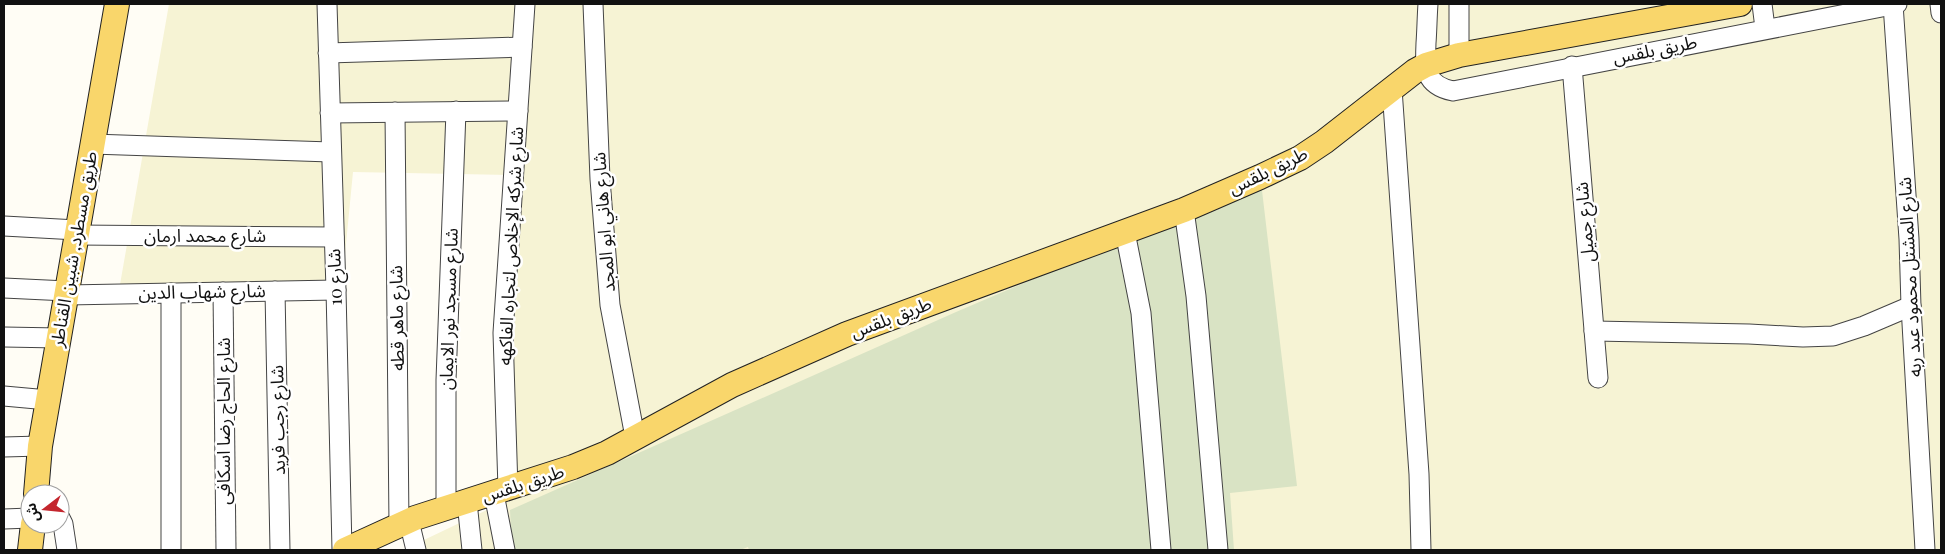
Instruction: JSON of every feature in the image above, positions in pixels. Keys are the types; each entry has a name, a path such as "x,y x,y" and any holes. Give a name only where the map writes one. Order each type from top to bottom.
{"main road":[{"name":"طريق مسطرد, شبين القناطر","path":"37,484 40,446 117,4"},
{"name":"طريق بلقس","path":"343,550 404,523 574,467 607,452 732,385 847,334 1184,210 1260,177 1300,158 1324,142 1415,70 1426,65 1459,55 1759,13"},
{"path":"30,550 32,534"}],"street":[{"name":"شارع 10","path":"327,4 343,550"},
{"name":"شارع شركه الإخلاص لتجاره الفاكهه","path":"505,550 501,492 503,333 525,4"},
{"name":"شارع هاني ابو المجد","path":"593,4 601,196 610,305 635,437"},
{"path":"1426,65 1428,4"},
{"path":"1459,4 1459,55"},
{"name":"طريق بلقس","path":"1426,65 1428,75 1434,84 1443,89 1453,91 1572,66 1759,13 1895,4"},
{"name":"شارع المشتل محمود عبد ربه","path":"1895,4 1925,550"},
{"path":"1940,4 1941,13"},
{"path":"328,53 522,47"},
{"name":"شارع جميل","path":"1572,66 1598,378"},
{"path":"1392,89 1419,474 1422,550"},
{"path":"330,113 456,110 518,111"},
{"name":"شارع مسجد نور الايمان","path":"456,110 446,380 457,505 472,550"},
{"name":"شارع ماهر قطه","path":"395,112 404,523 416,550"},
{"path":"92,144 331,152"},
{"path":"1184,210 1197,306 1218,550"},
{"name":"شارع محمد ارمان","path":"4,226 76,232 334,237"},
{"path":"1125,232 1141,314 1161,550"},
{"name":"شارع شهاب الدين","path":"4,288 67,293 336,290"},
{"name":"شارع رجب فريد","path":"275,290 280,550"},
{"name":"شارع الحاج رضا اسكافى","path":"223,292 226,550"},
{"path":"171,293 172,550"},
{"path":"1594,331 1803,337 1833,336 1864,326 1911,306"},
{"path":"4,337 60,338"},
{"path":"4,396 48,400"},
{"path":"4,447 40,446"},
{"path":"4,519 20,518"},
{"path":"65,534 67,550"}],"shaded area":[{"path":"169,4 1941,4 1941,550 403,550 514,497 514,175 353,172 342,285 118,296"}],"green space":[{"path":"1261,182 1297,486 1230,493 1234,550 749,550 748,547 740,550 512,550 510,510 956,312"}]}
